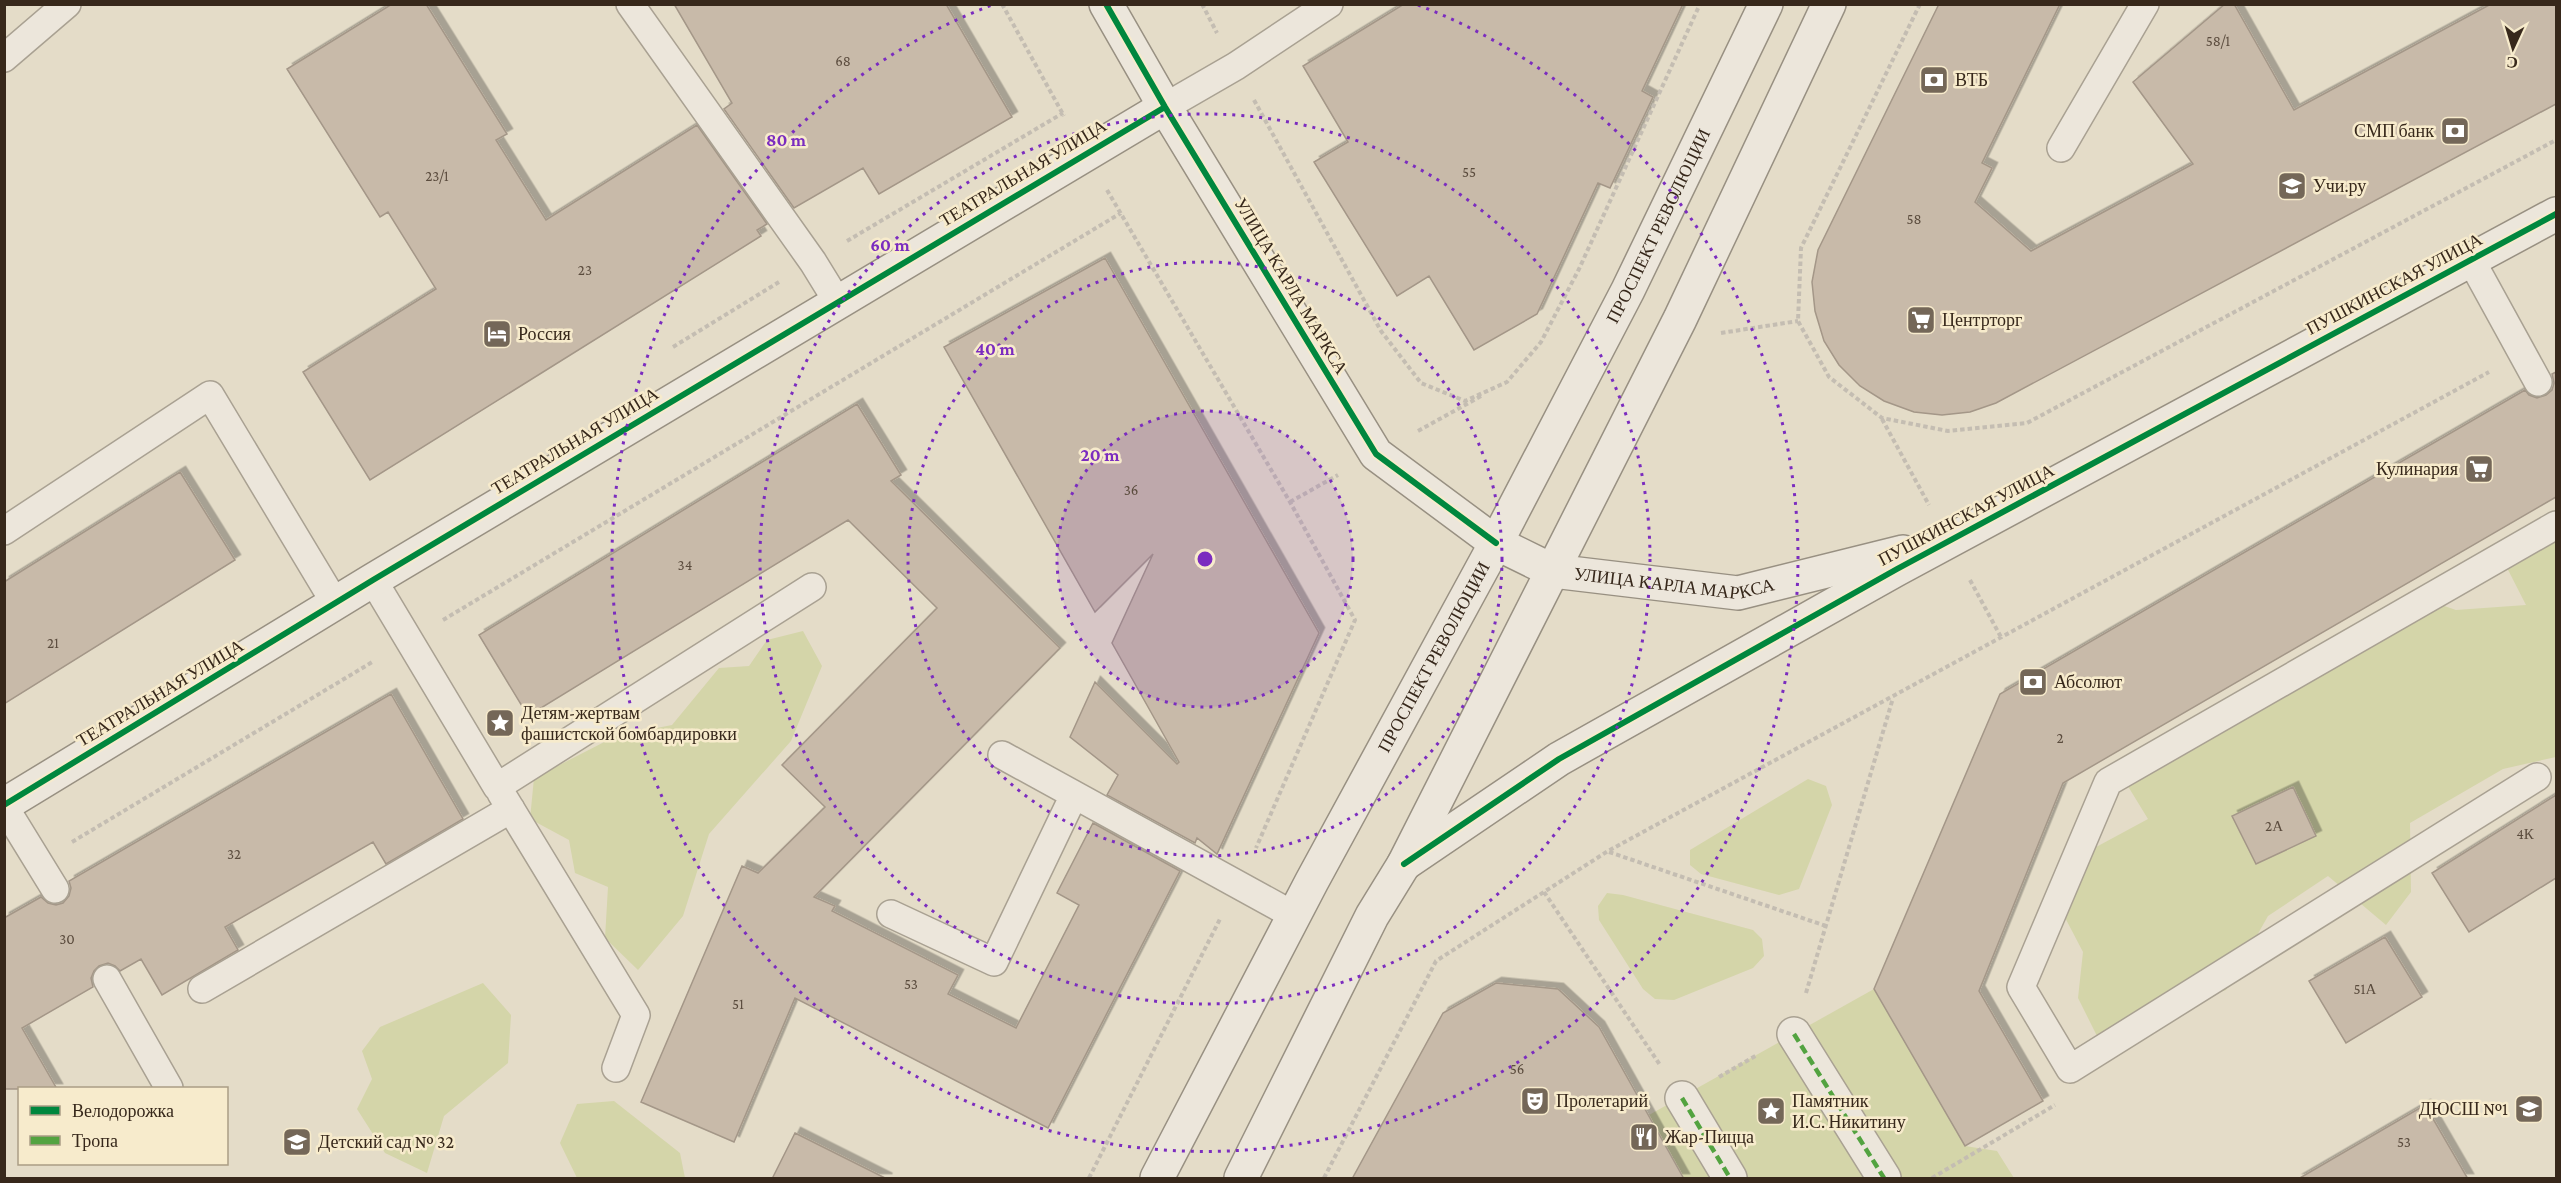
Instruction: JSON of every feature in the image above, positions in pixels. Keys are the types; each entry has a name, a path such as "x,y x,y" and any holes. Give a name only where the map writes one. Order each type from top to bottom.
{"street":[{"name":"УЛИЦА КАРЛА МАРКСА","path":"1106,4 1165,107 1376,454 1496,543 1553,570 1738,593 1949,541"},
{"name":"ПРОСПЕКТ РЕВОЛЮЦИИ","path":"1157,1179 1295,916 1496,543 1628,290 1766,4"},
{"path":"1241,1179 1372,916 1404,864 1680,319 1829,4"},
{"name":"ТЕАТРАЛЬНАЯ УЛИЦА","path":"4,806 373,580 1165,107"},
{"name":"ПУШКИНСКАЯ УЛИЦА","path":"1404,864 1558,759 1949,541 2556,214"},
{"path":"1794,1034 1884,1179"},
{"path":"1682,1098 1730,1179"}],"lane":[{"path":"4,58 67,4"},
{"path":"630,4 813,262 837,301"},
{"path":"1165,107 1236,66 1329,4"},
{"path":"2061,148 2145,4"},
{"path":"2470,260 2538,382"},
{"path":"4,531 210,395 335,603"},
{"path":"2537,777 2070,1069 2021,987 2108,782 2556,525"},
{"path":"373,580 636,1015 616,1068"},
{"path":"202,989 504,798 812,587"},
{"path":"1002,755 1295,916"},
{"path":"891,915 994,962 1074,795"},
{"path":"4,806 55,889"},
{"path":"107,979 168,1087"}],"path":[{"path":"1002,4 1063,113"},
{"path":"1202,4 1381,331 1421,383 1465,401 1507,382 1541,342 1580,269 1700,4"},
{"path":"1920,4 1802,248 1798,321 1829,377 1882,418 1948,431 2027,423 2556,140"},
{"path":"39,862 1121,213 1290,502 1355,620 1256,848 1089,1179"},
{"path":"1717,334 1798,321"},
{"path":"1324,1179 1436,961 1608,851 2523,354"},
{"path":"1544,892 1682,1098 1794,1034 1893,698"},
{"path":"1608,851 1826,926"},
{"path":"1932,1179 2058,1103"}],"green space":[{"path":"2556,526 2556,757 2503,769 2410,823 2411,892 2386,925 2328,876 2268,916 2226,990 2097,1036 2078,998 2083,952 2060,908 2070,856 2098,846 2148,819 2126,783 2418,597 2456,610 2526,605 2505,564"},
{"path":"803,631 822,666 791,741 709,834 683,916 638,970 605,938 608,887 575,873 569,840 530,819 534,778 616,736 672,725 719,668 749,666 767,640"},
{"path":"1808,779 1826,786 1832,805 1799,889 1779,895 1701,874 1690,865 1690,850"},
{"path":"1607,893 1623,895 1753,930 1762,939 1764,956 1753,968 1674,1000 1655,999 1643,989 1599,920 1598,906"},
{"path":"483,983 511,1015 508,1063 444,1116 427,1173 385,1153 357,1109 372,1079 362,1051 380,1027"},
{"path":"1874,989 1965,1146 1997,1151 2014,1178 1684,1178 1649,1115"},
{"path":"614,1101 680,1153 685,1178 577,1178 560,1143 577,1104"}],"building":[{"path":"392,4 426,4 507,134 496,140 546,220 697,125 767,224 757,230 761,236 370,480 303,372 436,289 388,212 380,217 287,69"},
{"path":"674,4 946,4 1012,117 879,194 863,168 794,208 724,109 732,103"},
{"path":"1404,4 1683,4 1642,91 1653,97 1610,188 1598,183 1537,314 1474,350 1429,276 1397,296 1314,162 1348,142 1303,66"},
{"path":"1939,4 2060,4 1982,163 1992,168 1975,202 2031,251 2193,164 2133,82 2225,4 2234,4 2294,110 2491,4 2556,4 2556,104 1996,403 1970,412 1942,415 1914,412 1884,401 1860,386 1839,365 1824,341 1815,311 1812,282 1818,250"},
{"path":"1105,258 1319,633 1217,854 1197,838 1195,843 1107,795 1118,775 1070,737 1095,682 1177,764 1179,762 1112,643 1153,554 1095,612 944,347"},
{"path":"2556,372 2556,497 2063,783 1979,991 2043,1101 1965,1146 1874,989 2000,694 2525,390 2529,395 2537,398 2546,395 2552,390 2554,383 2552,374"},
{"path":"857,404 901,475 891,481 1060,648 814,897 835,906 832,911 958,975 948,994 1016,1028 1079,905 1057,893 1093,823 1180,871 1048,1128 795,998 734,1142 641,1102 742,866 758,873 825,807 782,765 937,608 848,520 528,716 479,635"},
{"path":"180,472 235,560 4,704 4,582"},
{"path":"391,694 463,819 386,864 373,842 225,927 238,950 162,995 141,959 120,971 108,963 99,966 91,978 93,987 22,1028 56,1087 4,1089 4,918 41,897 48,903 56,905 63,903 69,896 71,888 69,881"},
{"path":"2293,787 2316,836 2256,864 2232,816"},
{"path":"2556,795 2556,878 2469,932 2432,873"},
{"path":"2385,937 2422,997 2346,1043 2309,981"},
{"path":"1496,983 1558,989 1599,1027 1684,1179 1352,1179 1443,1013"},
{"path":"2425,1105 2468,1179 2298,1179"},
{"path":"795,1133 887,1179 772,1179"}],"marked path":[{"path":"1794,1034 1884,1178"},
{"path":"1682,1098 1730,1178"}],"cycle path":[{"path":"1106,4 1165,107 1376,454 1496,543"},
{"path":"4,805 373,580 1165,107"},
{"path":"1404,864 1559,759 1897,569 2556,214"}],"place":[{"name":"ВТБ","path":"1934,80"},
{"name":"СМП банк","path":"2455,131"},
{"name":"Учи.ру","path":"2292,186"},
{"name":"Центрторг","path":"1921,320"},
{"name":"Россия","path":"497,334"},
{"name":"Кулинария","path":"2479,469"},
{"name":"Абсолют","path":"2033,682"},
{"name":"Детям-жертвам фашистской бомбардировки","path":"500,723"},
{"name":"Пролетарий","path":"1535,1101"},
{"name":"ДЮСШ №1","path":"2529,1109"},
{"name":"Памятник И.С. Никитину","path":"1771,1111"},
{"name":"Жар-Пицца","path":"1644,1137"},
{"name":"Детский сад № 32","path":"297,1142"}]}
